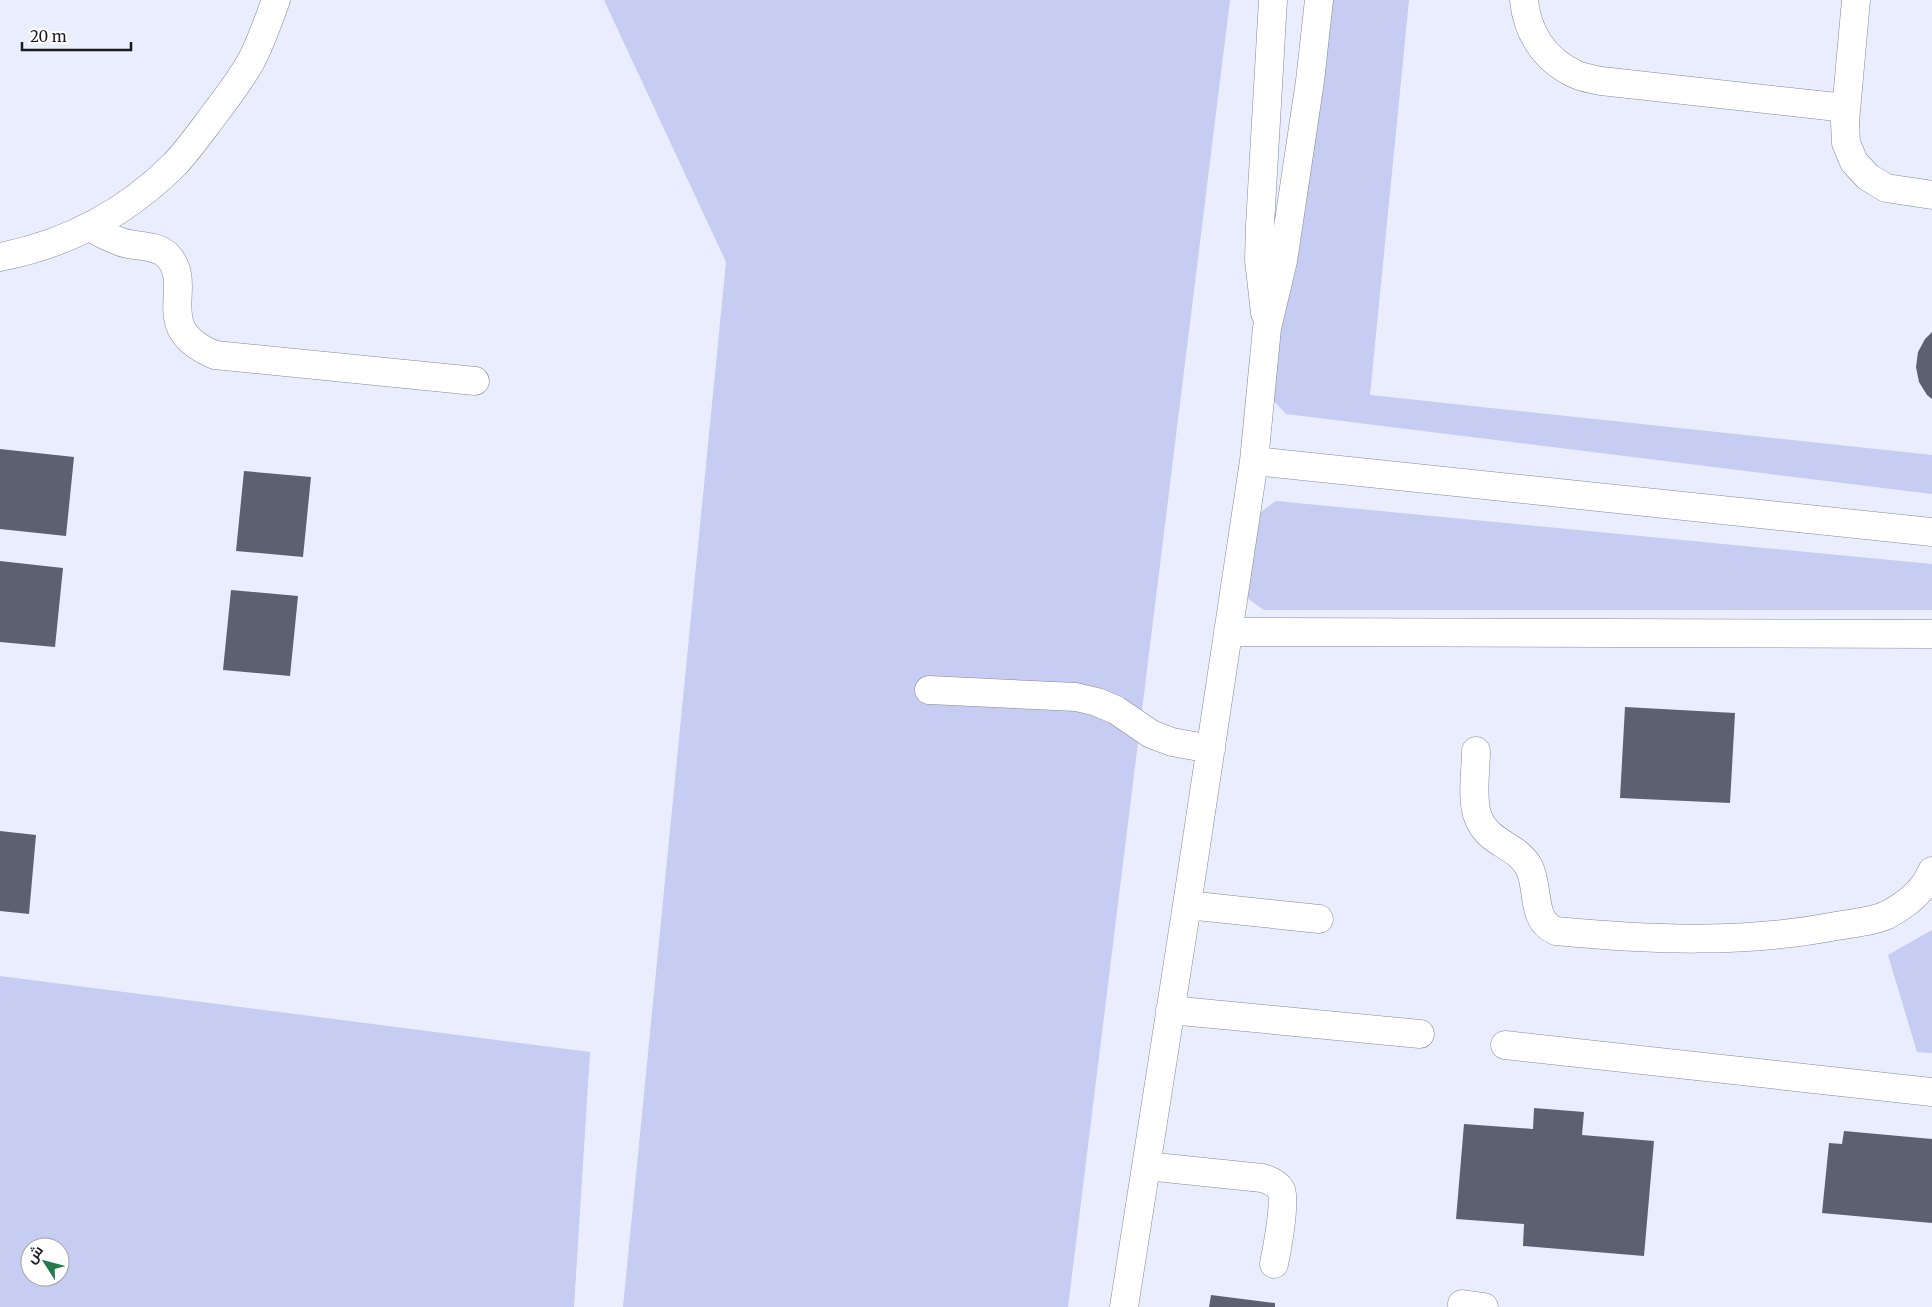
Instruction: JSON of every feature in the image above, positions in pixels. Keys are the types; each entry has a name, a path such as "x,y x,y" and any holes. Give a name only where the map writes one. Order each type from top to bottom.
{"lane":[{"path":"0,257 22,253 57,242 90,227 121,209 150,187 176,162 232,90 250,62 261,40 276,0"},
{"path":"1267,328 1259,260 1273,0"},
{"path":"1124,1307 1254,461 1267,328 1283,261 1310,81 1319,0"},
{"path":"1524,0 1526,17 1536,41 1554,61 1576,75 1602,80 1846,108"},
{"path":"1856,0 1846,108 1846,143 1854,162 1868,177 1886,188 1932,195"},
{"path":"90,227 121,242 156,249 166,254 174,263 177,275 177,311 180,326 189,339 201,349 215,355 476,381"},
{"path":"1254,461 1932,532"},
{"path":"1228,632 1932,634"},
{"path":"929,690 1076,697 1116,710 1151,734 1172,742 1211,748"},
{"path":"1476,751 1477,814 1488,834 1519,854 1528,865 1534,878 1540,917 1544,924 1556,931 1684,939 1730,939 1820,930 1885,916 1903,906 1918,893 1932,871"},
{"path":"1187,905 1318,920"},
{"path":"1170,1010 1420,1034"},
{"path":"1505,1045 1932,1092"},
{"path":"1146,1166 1262,1178 1275,1184 1280,1189 1283,1203 1274,1264"}],"shaded area":[{"path":"604,0 1230,0 1068,1307 623,1307 726,262"},
{"path":"1315,0 1409,0 1370,395 1932,455 1932,494 1286,414 1271,398"},
{"path":"1276,501 1932,564 1932,610 1264,610 1247,598 1251,519"},
{"path":"1932,930 1932,1053 1917,1052 1888,955"},
{"path":"0,976 590,1052 574,1307 0,1307"}],"building":[{"path":"1932,332 1932,399 1927,395 1919,382 1916,367 1918,352 1925,339"},
{"path":"0,449 74,457 66,536 0,529"},
{"path":"244,471 311,477 303,557 236,551"},
{"path":"0,561 63,568 55,647 0,642"},
{"path":"231,590 298,596 290,676 223,670"},
{"path":"1625,707 1735,713 1730,803 1620,798"},
{"path":"0,831 36,835 29,914 0,911"},
{"path":"1534,1108 1584,1112 1582,1135 1654,1141 1644,1256 1523,1246 1524,1224 1456,1219 1464,1124 1533,1129"},
{"path":"1844,1131 1932,1139 1932,1223 1822,1213 1829,1143 1842,1144"},
{"path":"1211,1295 1275,1303 1275,1307 1209,1307"}]}
